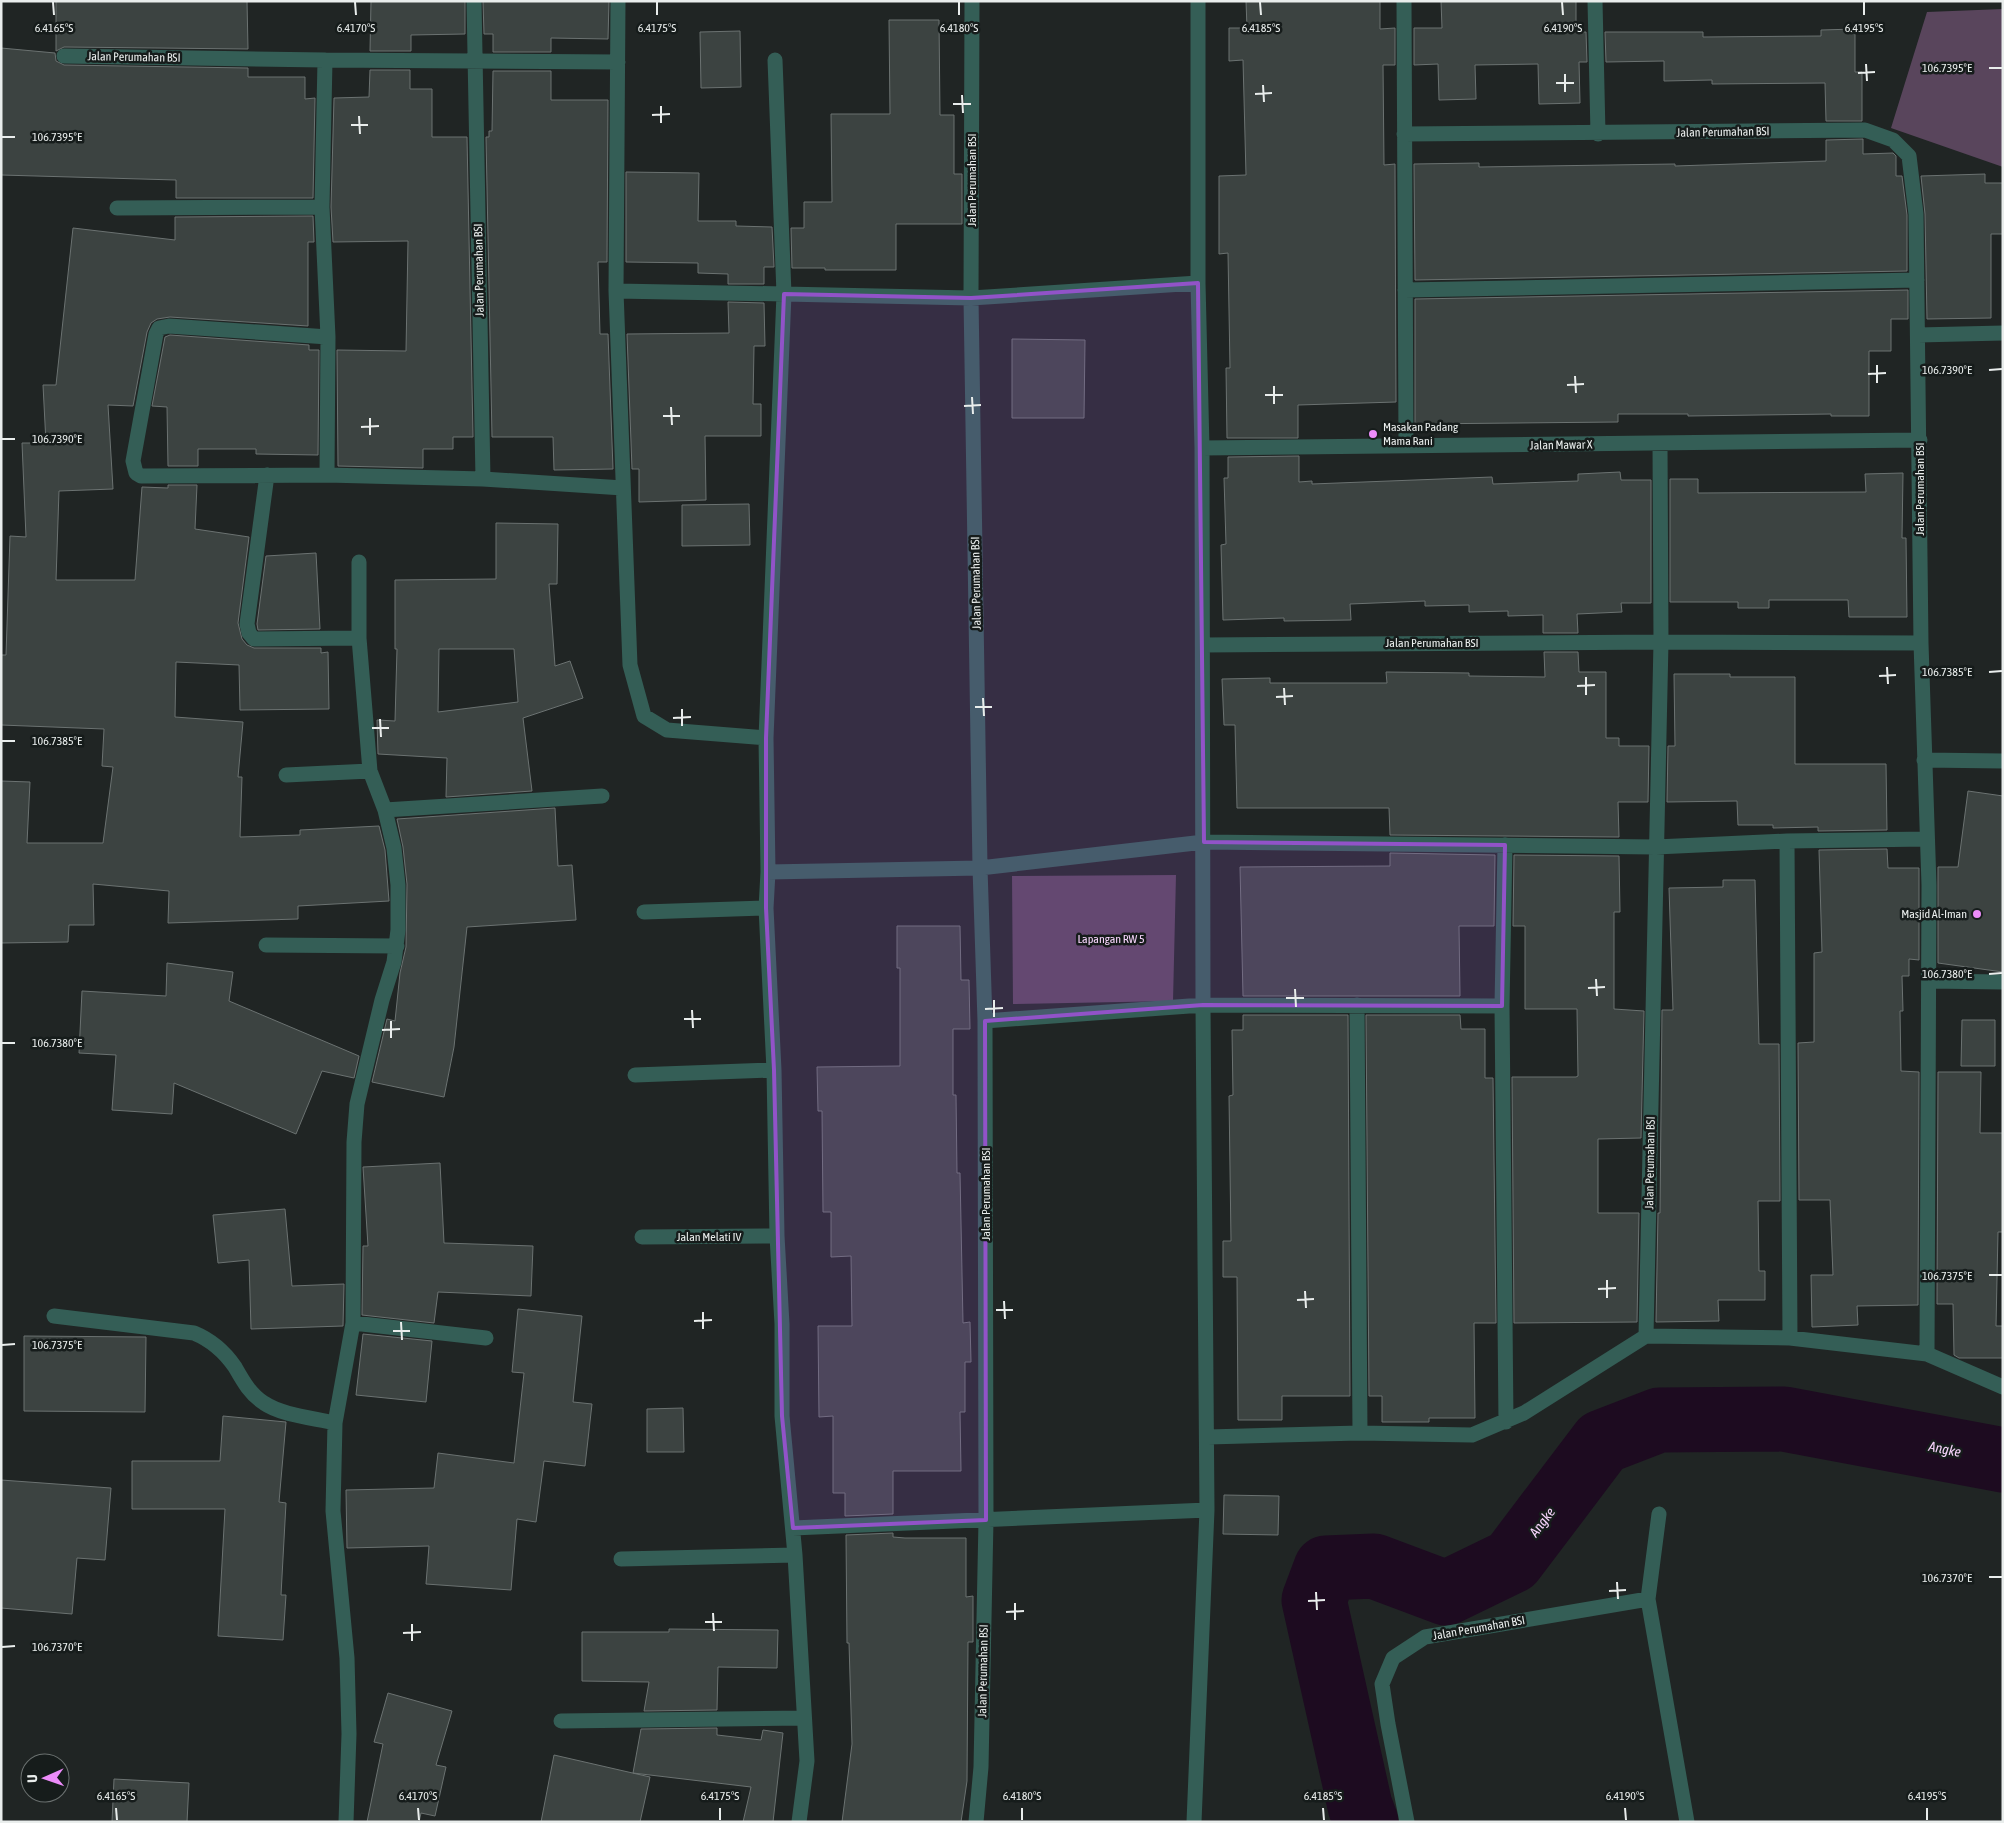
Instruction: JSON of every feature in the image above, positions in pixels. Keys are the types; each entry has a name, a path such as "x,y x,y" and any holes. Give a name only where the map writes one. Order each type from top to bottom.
{"street":[{"name":"Jalan Perumahan BSI","path":"474,1 483,479"},
{"path":"618,1 616,291 630,666 644,716 667,730 766,738"},
{"name":"Jalan Perumahan BSI","path":"972,1 971,298 980,868 985,1021 986,1520 981,1767 976,1822"},
{"path":"1194,1822 1208,1510 1203,1005 1202,448 1198,283 1198,1"},
{"path":"1404,1 1406,446"},
{"path":"1595,1 1598,134"},
{"name":"Jalan Perumahan BSI","path":"64,56 618,62"},
{"path":"325,60 322,206 328,337 327,475"},
{"path":"775,60 784,294 766,738 768,872 766,908 774,1070 777,1236 782,1324 782,1416 795,1555 807,1761 799,1822"},
{"name":"Jalan Perumahan BSI","path":"1404,134 1598,134 1865,130 1894,140 1908,156 1916,214 1921,643 1929,885 1928,1354"},
{"path":"117,208 322,206"},
{"path":"1405,290 1917,280"},
{"path":"616,291 971,298 1198,283"},
{"path":"328,337 169,326 159,328 156,334 133,461 136,473 141,476 327,475 483,479 623,488"},
{"path":"1918,335 2003,333"},
{"name":"Jalan Mawar X","path":"1202,448 1920,440"},
{"name":"Jalan Perumahan BSI","path":"1646,1336 1660,642 1660,444"},
{"path":"267,475 247,624 249,634 254,639 359,638"},
{"path":"346,1822 349,1734 347,1658 333,1511 335,1423 353,1323 354,1142 358,1104 364,1071 397,946 398,886 394,848 385,810 370,770 359,638 359,562"},
{"name":"Jalan Perumahan BSI","path":"1203,646 1660,642 1921,643"},
{"path":"1924,760 2003,760"},
{"path":"286,775 370,770"},
{"path":"385,810 602,796"},
{"path":"768,872 980,868 1204,842 1656,847 1787,841 1927,839"},
{"path":"1787,841 1790,1338"},
{"path":"1505,845 1502,1006 1506,1422"},
{"path":"644,912 766,908"},
{"path":"266,945 397,946"},
{"path":"1929,981 2003,982"},
{"path":"985,1021 1203,1005 1502,1006"},
{"path":"1357,1005 1360,1433"},
{"path":"635,1075 774,1070"},
{"name":"Jalan Melati IV","path":"642,1237 777,1236"},
{"path":"54,1316 194,1333 208,1339 222,1351 251,1392 265,1404 284,1411 335,1423"},
{"path":"353,1323 486,1338"},
{"path":"1208,1437 1360,1433 1472,1435 1524,1413 1646,1336 1790,1338 1928,1354 2003,1387"},
{"path":"793,1528 1208,1510"},
{"path":"1659,1514 1648,1600 1687,1822"},
{"path":"621,1559 795,1555"},
{"name":"Jalan Perumahan BSI","path":"1407,1822 1382,1684 1393,1658 1425,1637 1648,1600"},
{"path":"561,1721 804,1718"}],"highlighted area":[{"path":"1198,283 1204,842 1505,845 1502,1006 1203,1005 985,1021 986,1520 793,1528 782,1416 774,1070 766,908 766,738 784,294 971,298"}],"green space":[{"path":"2003,9 2003,167 1891,128 1927,12"},
{"name":"Lapangan RW 5","path":"1176,875 1173,1001 1013,1004 1012,876"}],"building":[{"path":"56,1 247,1 248,49 64,47 56,51"},
{"path":"371,1 465,1 465,34 411,35 411,51 370,51"},
{"path":"483,1 609,1 608,39 551,38 551,52 493,52 493,34 484,34"},
{"path":"1246,1 1380,1 1380,29 1395,28 1395,65 1383,65 1384,165 1395,164 1396,402 1298,405 1298,438 1227,438 1226,368 1230,368 1228,253 1219,254 1219,176 1246,175 1243,60 1229,61 1229,28 1247,28"},
{"path":"1441,1 1576,1 1576,26 1579,26 1579,32 1586,32 1587,62 1579,62 1580,103 1539,104 1538,64 1475,65 1476,99 1439,100 1438,64 1414,65 1414,28 1442,28"},
{"path":"889,20 939,20 940,115 954,115 954,174 962,174 962,224 896,224 896,270 792,268 791,228 804,228 804,202 832,202 831,114 890,114"},
{"path":"1855,29 1855,72 1862,72 1862,121 1826,121 1825,83 1712,84 1712,80 1664,81 1664,61 1606,62 1605,32 1703,32 1703,37 1821,36 1821,30"},
{"path":"740,31 741,87 701,88 700,32"},
{"path":"1,48 55,53 56,61 64,65 248,68 248,77 305,77 305,99 315,98 313,198 176,198 176,180 1,175"},
{"path":"370,70 410,70 410,89 432,89 432,137 467,137 473,437 453,437 453,449 423,449 423,468 338,466 337,350 406,351 408,241 333,242 331,207 334,98 369,97"},
{"path":"493,71 551,71 551,100 608,100 607,262 598,262 600,334 608,334 613,469 554,470 553,437 492,437 486,137 489,137 489,131 492,131"},
{"path":"1863,139 1863,154 1893,153 1896,156 1896,176 1902,176 1907,215 1907,271 1415,280 1414,164 1479,163 1479,167 1675,164 1675,166 1826,161 1826,140"},
{"path":"626,172 699,173 698,221 736,221 736,226 772,227 774,267 764,267 764,284 728,284 728,274 698,273 698,263 626,262"},
{"path":"1985,174 1985,183 2003,183 2003,234 1991,234 1991,318 1927,319 1925,214 1921,176"},
{"path":"313,216 314,242 308,242 308,326 170,317 157,319 151,323 147,332 133,406 108,405 113,489 59,491 56,580 135,580 142,487 168,488 168,485 197,485 195,529 249,537 238,623 242,639 247,645 254,648 321,648 321,653 328,652 329,709 240,710 239,665 176,662 175,717 243,722 238,777 242,777 240,837 300,835 300,830 379,826 385,850 389,901 298,906 298,919 168,923 169,891 93,884 94,925 69,925 68,942 1,943 1,781 30,782 27,843 103,843 113,767 102,766 104,729 1,725 1,655 6,655 10,536 26,537 22,443 46,443 43,385 56,385 73,228 175,240 175,217"},
{"path":"1908,290 1908,319 1891,319 1891,351 1869,351 1869,416 1831,416 1831,414 1688,416 1688,414 1618,414 1618,422 1415,424 1415,299"},
{"path":"728,302 764,303 765,346 754,346 753,404 761,404 761,436 705,436 706,500 639,502 639,469 632,469 627,334 729,333"},
{"path":"170,335 309,345 309,350 319,350 318,455 256,454 256,449 198,449 198,466 168,466 167,407 152,406 165,337"},
{"path":"1012,339 1085,340 1084,418 1012,418"},
{"path":"1299,456 1299,482 1312,481 1312,484 1492,477 1493,484 1578,481 1578,474 1620,472 1621,480 1651,480 1651,603 1621,603 1622,612 1577,614 1578,633 1543,633 1543,615 1508,616 1508,611 1469,612 1469,605 1425,606 1425,601 1350,604 1351,620 1284,621 1284,618 1223,620 1221,545 1226,544 1224,478 1228,478 1228,457"},
{"path":"1903,473 1902,538 1906,538 1907,617 1849,617 1848,600 1769,600 1769,608 1738,608 1738,602 1670,602 1670,479 1698,479 1698,493 1866,492 1865,474"},
{"path":"749,504 750,545 682,546 682,505"},
{"path":"496,523 558,524 557,584 549,584 555,666 570,661 583,698 523,718 532,791 446,797 447,758 378,754 377,720 395,721 397,649 395,649 395,580 496,579","holes":["439,649 514,649 518,702 438,712"]},
{"path":"316,553 320,629 258,630 257,624 266,556"},
{"path":"1544,652 1578,652 1579,672 1606,672 1606,738 1619,738 1619,746 1649,746 1648,802 1618,802 1619,837 1390,835 1389,808 1237,808 1235,725 1224,725 1222,679 1270,678 1270,683 1387,683 1386,672 1469,673 1469,676 1545,677"},
{"path":"1674,674 1730,674 1730,677 1795,677 1795,764 1886,764 1887,830 1818,831 1818,827 1773,828 1773,825 1738,825 1737,801 1667,802 1668,746 1675,746"},
{"name":"Masjid Al-Iman","path":"1968,791 2003,796 2003,972 1938,963 1938,867 1958,867"},
{"path":"555,808 558,866 572,865 576,920 467,927 454,1047 444,1097 372,1082 387,1019 395,1021 400,973 406,947 407,884 403,847 397,819"},
{"path":"1887,849 1888,868 1919,868 1919,960 1909,959 1909,976 1902,976 1903,1011 1900,1011 1901,1071 1919,1072 1918,1305 1857,1306 1858,1325 1812,1327 1811,1275 1833,1275 1830,1200 1799,1200 1798,1043 1814,1042 1814,953 1822,952 1819,850"},
{"path":"1390,853 1495,855 1494,926 1459,926 1460,996 1243,996 1240,867 1390,866"},
{"path":"1514,855 1619,856 1620,912 1614,912 1614,1009 1644,1011 1641,1138 1598,1139 1598,1213 1639,1213 1637,1322 1514,1323 1512,1077 1578,1076 1577,1009 1525,1009 1525,926 1513,926"},
{"path":"1723,880 1755,880 1759,1044 1779,1044 1780,1201 1758,1201 1759,1271 1765,1271 1765,1300 1718,1300 1719,1321 1656,1322 1658,1213 1660,1213 1662,1010 1673,1010 1669,888 1723,887"},
{"path":"897,926 960,926 961,980 969,980 970,1029 953,1029 953,1095 956,1095 957,1173 960,1173 963,1323 970,1322 971,1362 965,1362 965,1412 960,1412 961,1471 893,1471 893,1514 845,1516 845,1493 833,1493 833,1416 819,1417 818,1326 852,1326 851,1256 831,1257 831,1212 823,1212 822,1111 818,1111 817,1067 900,1066 900,968 897,968"},
{"path":"167,963 233,972 229,1001 359,1056 354,1078 322,1071 296,1134 174,1083 172,1114 112,1110 116,1055 79,1053 82,991 166,996"},
{"path":"1243,1015 1348,1015 1350,1396 1282,1396 1282,1420 1238,1420 1237,1277 1223,1277 1223,1241 1231,1241 1229,1096 1233,1095 1232,1030 1243,1030"},
{"path":"1366,1015 1460,1015 1461,1029 1485,1029 1485,1078 1493,1078 1496,1323 1474,1323 1475,1418 1429,1418 1429,1422 1382,1422 1382,1396 1369,1396"},
{"path":"1962,1020 1995,1020 1995,1066 1961,1066"},
{"path":"1938,1072 1981,1072 1980,1133 2003,1133 2003,1232 1998,1232 1996,1326 2003,1326 2003,1358 1959,1358 1954,1355 1953,1304 1937,1304"},
{"path":"440,1163 444,1243 533,1246 531,1296 438,1292 434,1323 362,1315 363,1246 368,1246 363,1167"},
{"path":"285,1209 292,1286 344,1284 343,1326 251,1329 249,1260 218,1263 213,1215"},
{"path":"518,1309 582,1316 573,1402 592,1404 585,1466 544,1461 536,1522 517,1519 511,1590 426,1584 429,1546 347,1548 346,1490 434,1488 438,1453 514,1463 524,1373 512,1372"},
{"path":"363,1334 432,1341 426,1402 356,1395"},
{"path":"24,1336 146,1337 145,1412 24,1411"},
{"path":"683,1408 684,1452 647,1452 647,1409"},
{"path":"223,1416 286,1422 279,1502 286,1503 281,1595 286,1595 283,1640 218,1636 225,1509 132,1509 132,1461 220,1461"},
{"path":"1,1480 111,1488 105,1560 77,1558 72,1614 1,1608"},
{"path":"1224,1495 1279,1496 1278,1535 1223,1534"},
{"path":"893,1533 893,1537 905,1538 966,1538 966,1597 973,1596 973,1642 968,1642 967,1781 961,1822 842,1822 852,1744 849,1643 847,1643 846,1535"},
{"path":"669,1629 778,1630 777,1668 718,1667 717,1710 644,1711 649,1682 582,1681 582,1632 669,1632"},
{"path":"388,1693 452,1711 436,1765 446,1767 435,1816 421,1813 419,1822 367,1822 383,1744 374,1742"},
{"path":"717,1728 717,1735 761,1740 763,1730 783,1733 773,1822 743,1822 751,1787 633,1773 641,1729"},
{"path":"554,1755 650,1777 640,1822 541,1822"},
{"path":"114,1779 189,1783 187,1822 112,1822"}],"waterway":[{"name":"Angke","path":"1366,1822 1360,1806 1314,1600 1326,1568 1374,1566 1446,1593 1512,1561 1602,1442 1659,1420 1784,1419 2003,1460"}],"place":[{"name":"Masakan Padang Mama Rani","path":"1373,434"},
{"name":"Masjid Al-Iman","path":"1977,914"}]}
